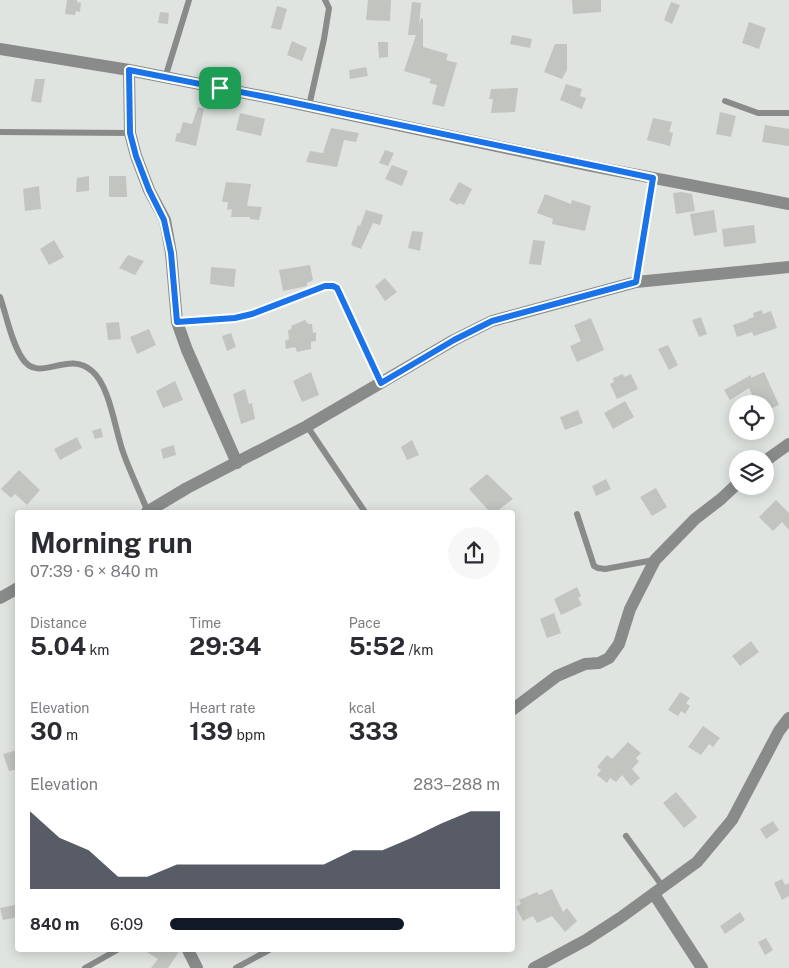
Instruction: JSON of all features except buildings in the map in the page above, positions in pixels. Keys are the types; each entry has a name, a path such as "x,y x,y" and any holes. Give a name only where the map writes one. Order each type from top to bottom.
{"street":[{"path":"0,49 129,70 653,178 789,204"},
{"path":"129,70 130,133 146,182 164,220 171,253 177,322 187,350 237,463"},
{"path":"150,510 187,488 307,426 454,340 492,321 636,282 789,267"},
{"path":"774,455 789,444"},
{"path":"515,708 557,676 585,664 598,664 609,658 620,644 630,609 655,560 695,519 729,491"},
{"path":"0,598 15,590"},
{"path":"534,968 586,940 697,862 732,820 780,731 789,718"},
{"path":"658,891 702,968"},
{"path":"189,952 196,968"}],"lane":[{"path":"165,78 189,0"},
{"path":"309,106 329,8 325,0"},
{"path":"725,101 758,113 789,113"},
{"path":"0,132 130,133"},
{"path":"177,322 235,318 252,314 325,286 333,286 337,288 381,383"},
{"path":"0,298 23,360 33,367 43,370 66,362 80,364 92,371 105,391 123,452 146,510"},
{"path":"307,426 364,510"},
{"path":"577,514 594,566 606,569 655,560"},
{"path":"626,836 658,891"},
{"path":"85,968 113,952"},
{"path":"236,968 265,952"}],"path":[{"path":"636,282 653,178"}],"route":[{"path":"129,70 220,88 653,178 636,282 492,321 454,340 381,383 352,318 337,288 333,286 325,286 252,314 235,318 177,322 171,253 164,220 149,190 136,156 130,133 129,70"}]}
